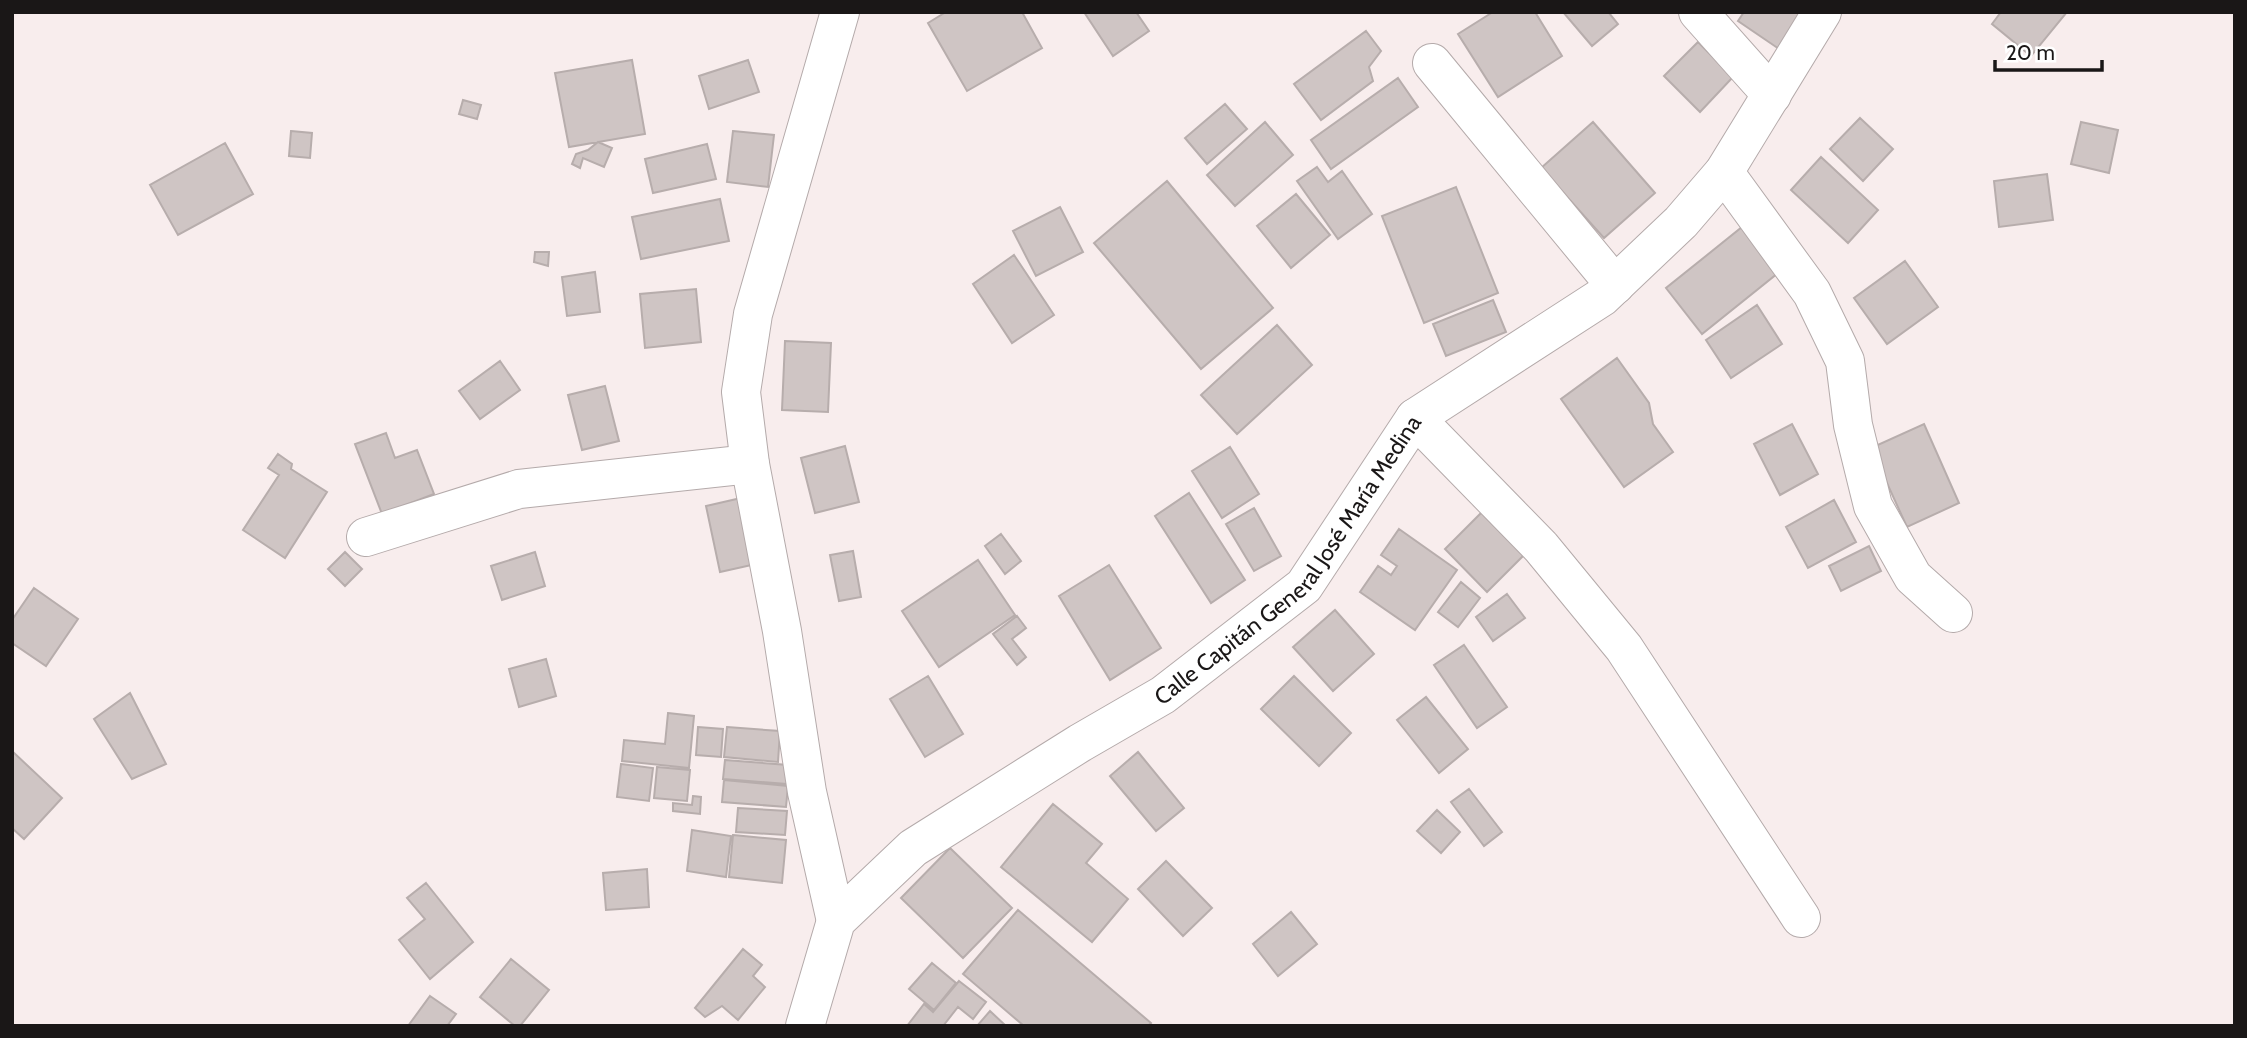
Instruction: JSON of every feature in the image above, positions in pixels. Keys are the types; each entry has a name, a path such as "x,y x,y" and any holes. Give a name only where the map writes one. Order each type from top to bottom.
{"street":[{"path":"805,1026 835,921 807,792 782,631 750,464 741,393 753,314 840,12"},
{"path":"1698,12 1772,95"},
{"name":"Calle Capitán General José María Medina","path":"835,921 913,848 1080,743 1163,695 1304,586 1415,418 1602,297 1681,222 1724,172 1822,12"},
{"path":"1432,63 1615,285"},
{"path":"1724,172 1812,293 1845,361 1853,425 1872,506 1913,577 1953,613"},
{"path":"1415,418 1541,547 1625,648 1801,918"},
{"path":"366,537 519,489 750,464"}],"building":[{"path":"946,12 1022,12 1042,48 967,91 928,23"},
{"path":"1084,12 1136,12 1149,31 1113,56"},
{"path":"1493,12 1535,12 1562,56 1498,97 1458,34"},
{"path":"1563,12 1610,12 1618,24 1592,46"},
{"path":"1744,12 1809,12 1782,51 1738,21"},
{"path":"2001,12 2067,12 2031,56 1992,24"},
{"path":"1366,31 1381,51 1369,67 1373,81 1321,120 1294,84"},
{"path":"1698,42 1733,77 1700,112 1664,76"},
{"path":"632,60 645,134 569,147 555,73"},
{"path":"748,60 759,92 709,109 699,76"},
{"path":"1398,78 1418,107 1331,169 1311,140"},
{"path":"463,100 481,105 477,119 459,114"},
{"path":"1225,104 1247,129 1207,164 1185,138"},
{"path":"1860,118 1893,149 1863,181 1830,149"},
{"path":"1265,122 1293,155 1235,206 1207,175"},
{"path":"1593,122 1655,193 1604,238 1541,168"},
{"path":"2081,122 2118,130 2109,173 2071,164"},
{"path":"291,131 312,133 310,158 289,156"},
{"path":"733,131 774,135 768,187 727,182"},
{"path":"598,142 612,148 604,167 583,158 580,168 572,164 576,154 588,150"},
{"path":"225,143 253,194 178,235 150,185"},
{"path":"707,144 716,179 653,193 645,159"},
{"path":"1821,157 1878,210 1848,243 1791,190"},
{"path":"1317,167 1328,182 1342,171 1372,214 1338,239 1297,181"},
{"path":"2047,174 2053,220 1999,227 1994,181"},
{"path":"1167,181 1273,308 1201,369 1094,243"},
{"path":"1456,187 1498,293 1424,323 1382,216"},
{"path":"1296,194 1330,235 1291,268 1257,226"},
{"path":"720,199 729,241 641,259 632,217"},
{"path":"1060,207 1083,252 1036,276 1013,231"},
{"path":"1742,227 1778,273 1702,334 1666,288"},
{"path":"535,252 549,252 548,266 534,262"},
{"path":"1014,255 1054,315 1012,343 973,284"},
{"path":"1905,261 1938,307 1887,344 1854,298"},
{"path":"595,272 600,312 567,316 562,277"},
{"path":"696,289 701,342 645,348 640,294"},
{"path":"1493,300 1506,332 1446,356 1433,324"},
{"path":"1757,305 1782,344 1731,378 1706,340"},
{"path":"1277,325 1312,365 1237,434 1201,395"},
{"path":"785,341 831,343 828,412 782,410"},
{"path":"1617,358 1649,403 1653,424 1673,452 1624,487 1561,399"},
{"path":"500,361 520,390 480,419 459,391"},
{"path":"605,386 619,441 582,450 568,395"},
{"path":"1792,424 1818,474 1780,495 1754,444"},
{"path":"1924,424 1959,503 1907,527 1871,448"},
{"path":"386,433 395,458 417,450 434,494 382,514 355,444"},
{"path":"845,446 859,502 815,513 801,458"},
{"path":"1230,447 1259,494 1222,518 1192,471"},
{"path":"278,454 292,464 291,469 327,492 285,558 243,530 279,475 268,468"},
{"path":"1189,493 1245,580 1211,603 1155,516"},
{"path":"741,498 756,564 720,572 706,506"},
{"path":"1834,500 1856,542 1808,568 1786,527"},
{"path":"1254,508 1281,556 1254,571 1226,524"},
{"path":"1484,510 1526,553 1487,592 1445,549"},
{"path":"1399,529 1457,570 1415,630 1360,592 1378,566 1391,575 1397,566 1381,555"},
{"path":"1001,534 1021,561 1005,574 985,546"},
{"path":"1869,546 1881,571 1841,591 1829,566"},
{"path":"853,551 861,597 839,601 830,555"},
{"path":"345,552 362,569 345,586 328,569"},
{"path":"535,552 545,586 502,600 491,566"},
{"path":"978,560 1015,615 939,667 902,611"},
{"path":"1109,565 1161,648 1110,680 1059,596"},
{"path":"1461,582 1480,598 1458,627 1438,612"},
{"path":"34,588 78,619 46,666 12,643 12,620"},
{"path":"1507,594 1525,618 1493,641 1476,617"},
{"path":"1335,610 1374,654 1333,691 1293,647"},
{"path":"1017,616 1026,628 1012,639 1026,657 1017,665 993,634"},
{"path":"1464,645 1507,707 1477,728 1434,665"},
{"path":"546,659 556,696 519,707 509,669"},
{"path":"928,676 963,734 925,757 890,699"},
{"path":"1294,676 1351,733 1319,766 1261,709"},
{"path":"130,693 166,764 132,779 94,719"},
{"path":"1426,697 1468,749 1439,773 1397,720"},
{"path":"668,713 694,716 689,768 622,761 624,740 665,744"},
{"path":"698,727 723,729 721,757 696,755"},
{"path":"727,727 780,731 778,762 724,757"},
{"path":"12,751 62,798 24,839 12,828"},
{"path":"1138,752 1184,808 1156,831 1110,776"},
{"path":"725,760 788,765 787,784 723,779"},
{"path":"621,764 653,768 649,801 617,797"},
{"path":"657,767 690,770 687,801 654,798"},
{"path":"724,780 788,786 786,807 722,802"},
{"path":"1469,789 1502,832 1484,846 1451,802"},
{"path":"693,796 701,797 700,814 673,811 673,803 692,805"},
{"path":"1053,804 1102,844 1086,863 1128,899 1092,942 1001,867"},
{"path":"738,808 787,811 785,835 736,832"},
{"path":"1437,810 1460,832 1441,853 1417,831"},
{"path":"692,830 731,836 726,877 687,871"},
{"path":"733,835 786,840 782,883 729,877"},
{"path":"950,848 1012,908 963,958 901,898"},
{"path":"1166,861 1212,908 1183,936 1138,889"},
{"path":"647,869 649,907 606,910 603,873"},
{"path":"426,883 473,942 430,979 399,940 425,919 407,898"},
{"path":"1018,910 1151,1023 1148,1026 1024,1026 963,974"},
{"path":"1291,912 1317,944 1278,976 1253,944"},
{"path":"743,949 762,965 753,976 765,987 738,1020 722,1006 705,1017 695,1008"},
{"path":"511,959 549,990 520,1026 515,1026 480,997"},
{"path":"932,963 956,983 934,1010 909,989"},
{"path":"959,981 986,1002 973,1019 958,1007 943,1026 907,1026 924,1004 933,1012"},
{"path":"430,996 456,1014 447,1026 408,1026"},
{"path":"990,1011 1006,1026 977,1026"}]}
